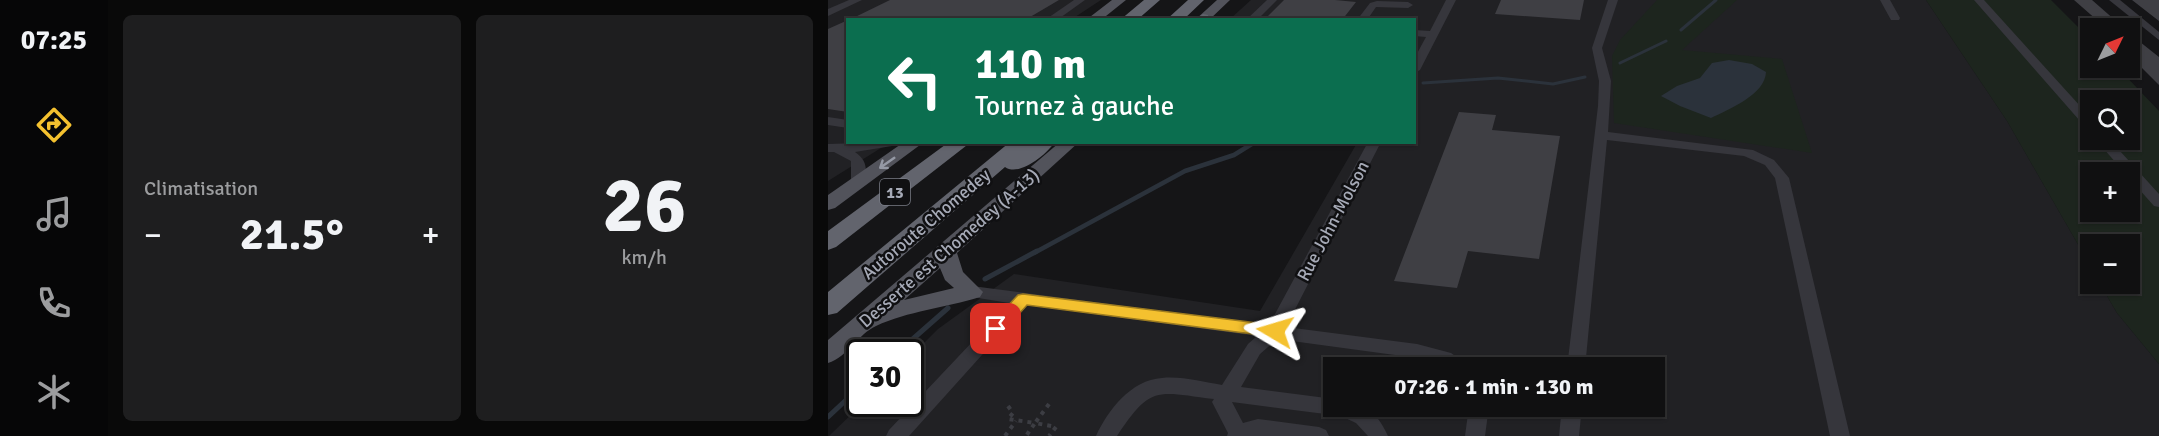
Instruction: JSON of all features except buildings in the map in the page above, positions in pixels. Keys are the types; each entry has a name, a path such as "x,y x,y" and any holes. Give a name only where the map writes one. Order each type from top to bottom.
{"highway":[{"path":"1130,18 1153,0"},
{"path":"1175,18 1197,0"},
{"path":"828,235 939,144"},
{"name":"13","path":"828,242 959,144"},
{"name":"Autoroute Chomedey","path":"828,306 1021,144"},
{"path":"907,241 1043,144"}],"main road":[{"path":"1095,18 1120,0"},
{"path":"1203,18 1224,0"},
{"path":"828,204 912,144"},
{"name":"Desserte est Chomedey (A-13)","path":"828,354 1069,144"},
{"path":"946,251 953,275 972,292"},
{"path":"865,322 923,302 972,292"}],"street":[{"path":"828,13 857,0"},
{"path":"1053,18 1080,0"},
{"path":"1253,18 1272,0"},
{"path":"1416,66 1451,0"},
{"path":"1577,357 1605,81 1597,48 1613,0"},
{"path":"1885,0 1895,18"},
{"path":"1979,0 2080,114"},
{"path":"2114,0 2159,37"},
{"path":"1363,18 1372,5 1410,2"},
{"path":"1399,18 1410,2"},
{"path":"1416,33 1433,34"},
{"path":"828,121 846,124"},
{"path":"1601,135 1741,151 1754,154 1775,165 1782,178 1840,436"},
{"path":"832,148 864,148 883,144"},
{"name":"Rue John-Molson","path":"1275,331 1374,144"},
{"path":"832,148 858,160 860,164 858,183"},
{"path":"2112,150 2159,202"},
{"path":"972,292 1275,331 1440,357"},
{"path":"896,436 1023,299"},
{"path":"1275,331 1254,349 1222,402 1237,435 1258,428 1319,436"},
{"path":"1106,436 1134,398 1157,385 1341,408 1356,413 1366,420 1374,427 1378,436"},
{"path":"1475,436 1478,417"},
{"path":"1569,436 1571,417"}],"path":[{"path":"1026,436 1049,404"},
{"path":"1008,406 1013,413 1008,419 1056,427 1048,436"},
{"path":"1005,436 1017,420"}],"shaded area":[{"path":"828,0 1101,0 1074,18 846,18 846,144 887,144 828,181"},
{"path":"1251,0 1926,0 2007,121 2080,248 2080,294 2106,294 2117,313 2159,364 2159,436 829,436 849,417 924,417 924,343 938,329 1014,274 1260,311 1356,144 1416,144 1416,18 1231,18"},
{"path":"1657,0 1737,0 1682,50 1782,59 1812,153 1614,123 1612,56 1620,40"},
{"path":"1926,0 2051,0 2080,29 2080,78 2128,78 2139,90 2080,90 2080,150 2140,150 2140,91 2159,111 2159,364 2117,313 2106,294 2140,294 2140,234 2080,234 2080,248 2007,121"},
{"path":"1729,60 1752,64 1766,72 1760,88 1736,106 1711,118 1661,96 1677,86 1700,78 1712,63"}],"waterway":[{"path":"1681,30 1716,0"},
{"path":"1620,63 1666,41"},
{"path":"1423,83 1498,78 1553,84 1585,77"},
{"path":"1034,253 1185,171 1234,155 1252,144"},
{"path":"985,279 1037,251"},
{"path":"913,339 948,308"},
{"path":"828,417 846,400"}],"route":[{"path":"996,329 1023,299 1275,331"}]}
